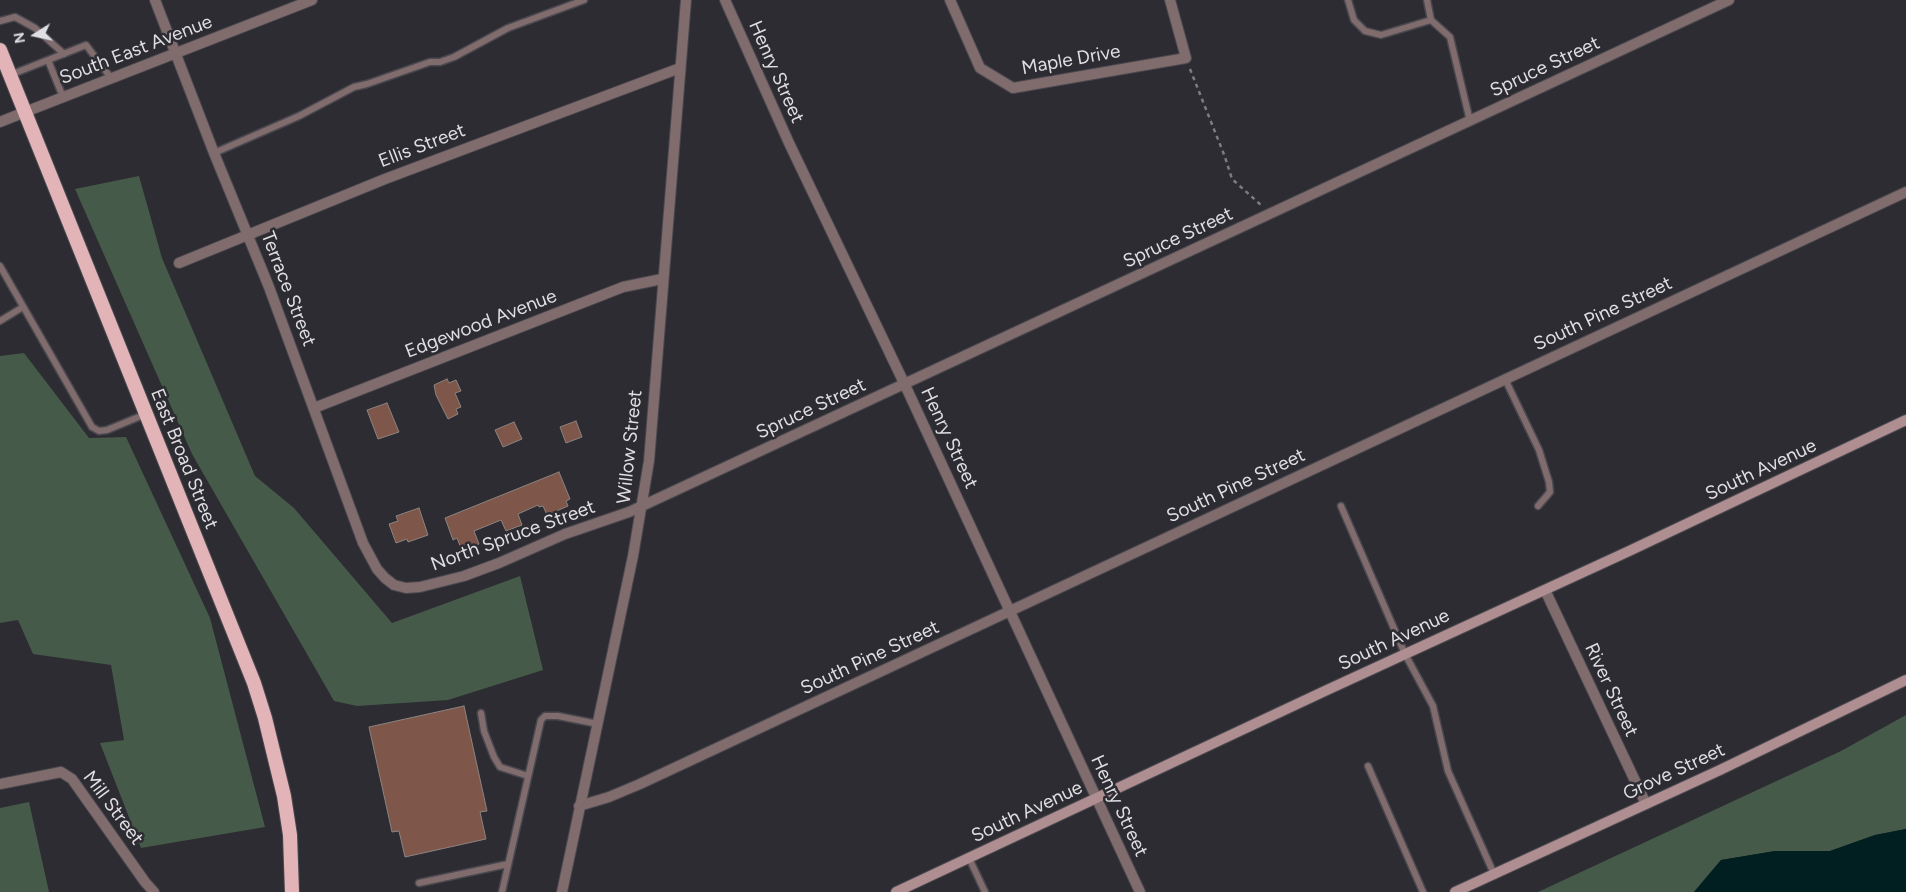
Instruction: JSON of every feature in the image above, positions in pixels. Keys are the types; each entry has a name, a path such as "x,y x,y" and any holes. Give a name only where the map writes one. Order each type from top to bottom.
{"highway":[{"name":"East Broad Street","path":"0,50 254,683 265,718 286,806 292,868 292,892"}],"main road":[{"name":"South Avenue","path":"896,892 1906,420"},
{"name":"Grove Street","path":"1455,892 1720,770 1906,680"}],"street":[{"name":"Terrace Street","path":"155,0 248,235 363,543 377,569 394,584"},
{"name":"South East Avenue","path":"0,122 312,0"},
{"name":"Willow Street","path":"562,892 633,556 649,461 662,279 686,0"},
{"name":"Henry Street","path":"725,0 789,143 905,385 1140,892"},
{"name":"Maple Drive","path":"950,0 980,68 1013,88 1186,58"},
{"path":"1170,0 1186,58"},
{"name":"Spruce Street","path":"641,507 1729,0"},
{"name":"Ellis Street","path":"179,263 385,179 680,68"},
{"name":"South Pine Street","path":"580,806 609,797 640,784 1906,192"},
{"name":"Edgewood Avenue","path":"314,408 623,287 662,279"},
{"name":"North Spruce Street","path":"394,584 406,588 420,587 464,576 565,534 641,507"},
{"name":"River Street","path":"1545,590 1646,804"},
{"name":"Mill Street","path":"0,784 61,772 72,780 154,892"}],"lane":[{"path":"214,153 299,116 354,87 430,62 440,62 454,58 508,28 584,0"},
{"path":"1348,0 1354,20 1365,31 1381,35 1431,20"},
{"path":"1427,0 1431,20 1450,37 1470,121"},
{"path":"0,21 15,17 35,28 64,54"},
{"path":"10,75 86,45 111,78"},
{"path":"48,60 63,97"},
{"path":"0,266 92,427 99,431 107,430 146,414"},
{"path":"0,321 23,307"},
{"path":"1505,379 1540,450 1550,482 1550,492 1538,506"},
{"path":"1341,506 1405,654 1433,706 1448,771 1494,874"},
{"path":"481,713 484,731 500,767 528,776"},
{"path":"502,892 541,720 545,716 558,716 598,724"},
{"path":"1368,766 1423,892"},
{"path":"969,858 986,892"},
{"path":"419,883 508,864"}],"path":[{"path":"1186,58 1232,178 1272,214"}],"shaded area":[{"path":"139,176 162,258 255,476 294,508 392,623 520,576 543,670 448,700 357,706 334,701 192,454 75,189"},
{"path":"24,353 89,438 126,437 210,618 265,827 141,848 100,743 124,740 111,665 33,654 18,620 0,623 0,356"},
{"path":"1906,715 1906,829 1875,835 1830,851 1775,851 1721,860 1694,892 1538,892 1841,751"},
{"path":"29,802 49,892 0,892 0,808"},
{"path":"1906,829 1906,892 1694,892 1721,860 1775,851 1830,851 1875,835"}],"building":[{"path":"447,379 449,383 456,380 461,391 455,393 461,407 456,409 458,414 448,419 436,395 434,385"},
{"path":"387,403 399,432 378,439 367,410"},
{"path":"576,421 582,437 566,443 560,427"},
{"path":"514,422 522,439 503,447 495,430"},
{"path":"559,472 570,499 566,501 568,506 547,515 543,506 539,507 538,505 518,514 522,525 506,531 501,520 474,531 479,544 462,551 457,538 453,540 445,518"},
{"path":"419,508 428,535 408,542 407,539 396,543 389,524 398,521 396,516"},
{"path":"464,706 487,811 480,812 486,839 405,857 399,831 392,832 369,727"}]}
